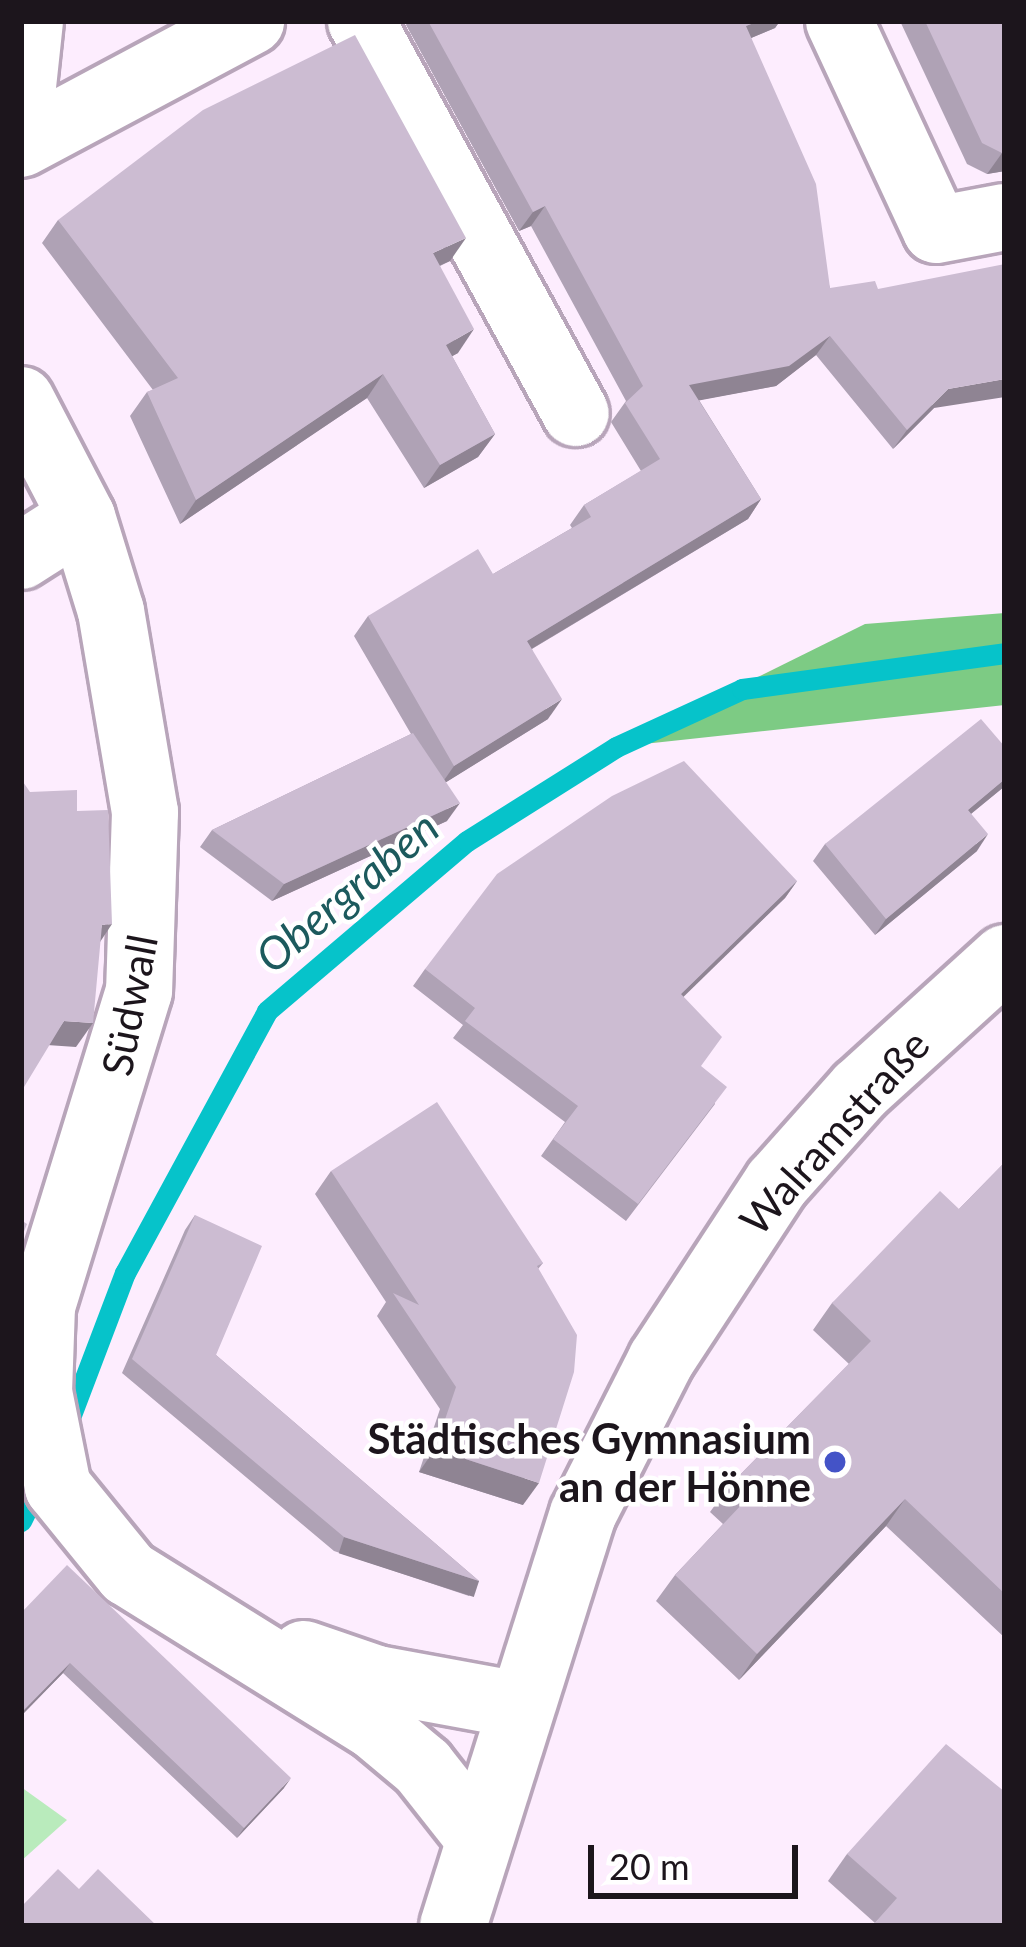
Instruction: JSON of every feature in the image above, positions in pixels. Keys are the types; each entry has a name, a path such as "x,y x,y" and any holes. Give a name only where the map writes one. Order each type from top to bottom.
{"street":[{"path":"21,105 31,21"},
{"path":"21,143 250,21"},
{"path":"362,21 576,412"},
{"path":"839,21 936,230 1005,217"},
{"name":"Südwall","path":"21,400 82,517 131,708 147,912 129,1030 42,1306 39,1391 54,1498 176,1609 374,1726 423,1767 478,1838"},
{"path":"21,556 82,517"},
{"name":"Walramstraße","path":"452,1926 583,1514 707,1282 777,1183 860,1090 1005,958"},
{"name":"Südwall","path":"176,1609 377,1679 519,1705"}],"green space":[{"path":"1005,613 1005,705 616,747 865,624"},
{"path":"21,1787 67,1820 21,1861"}],"building":[{"path":"428,21 759,21 746,26 816,184 830,288 875,281 878,289 1005,264 1005,379 948,389 907,430 830,336 789,366 689,385 761,499 527,641 562,699 454,766 368,616 478,549 493,574 591,517 584,505 660,459 625,403 643,386 545,206 533,212"},
{"path":"925,21 1005,21 1005,152 982,143"},
{"path":"355,35 466,238 433,253 474,329 446,345 495,434 440,465 383,374 196,500 147,392 178,378 58,220 203,110"},
{"path":"981,719 1005,747 1005,779 968,810 988,834 886,919 825,844"},
{"path":"413,733 460,803 284,884 212,830"},
{"path":"684,761 797,881 681,994 722,1037 701,1066 727,1087 638,1204 553,1139 578,1106 465,1021 475,1008 425,969 497,874 612,796"},
{"path":"21,779 30,792 77,790 77,811 108,810 112,924 102,925 93,1023 64,1021 21,1092"},
{"path":"437,1102 543,1263 537,1266 577,1335 574,1372 539,1483 435,1449 456,1387 393,1293 419,1305 331,1171"},
{"path":"1005,1162 1005,1594 905,1499 757,1654 675,1575 745,1501 729,1486 871,1341 832,1303 940,1191 959,1209"},
{"path":"195,1215 262,1246 216,1355 479,1581 344,1537 132,1359"},
{"path":"67,1565 291,1778 244,1828 70,1663 21,1713 21,1613"},
{"path":"946,1744 1005,1792 1005,1926 872,1926 897,1898 847,1854"},
{"path":"58,1869 79,1889 98,1869 157,1926 21,1926 21,1907"}],"waterway":[{"name":"Obergraben","path":"66,1428 125,1273 267,1011 467,841 616,747 742,689 1005,653"},
{"name":"Obergraben","path":"21,1521 42,1478"}],"place":[{"name":"Städtisches Gymnasium an der Hönne","path":"835,1462"}]}
